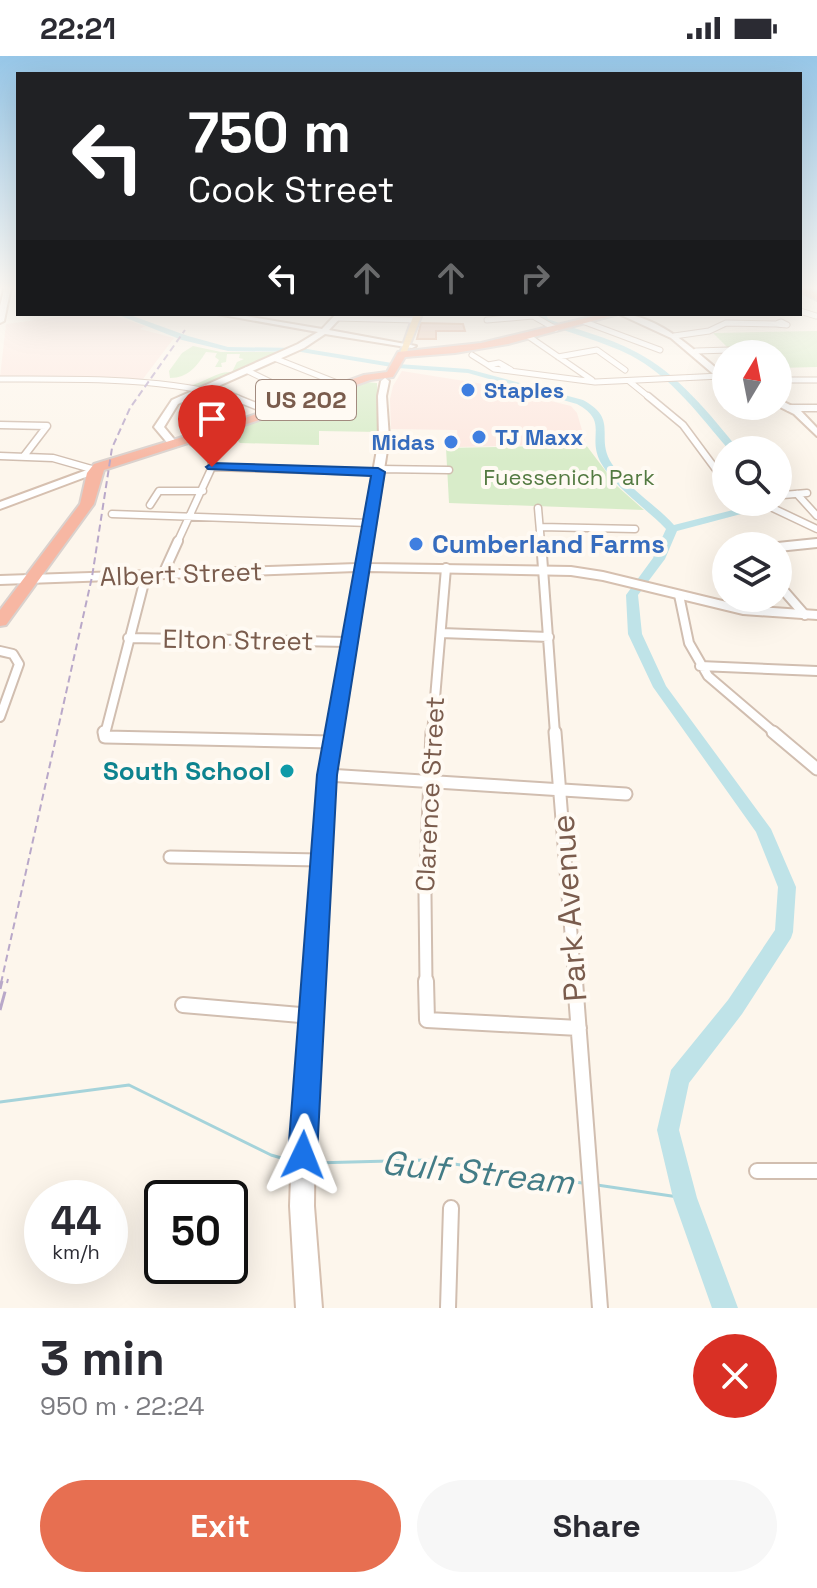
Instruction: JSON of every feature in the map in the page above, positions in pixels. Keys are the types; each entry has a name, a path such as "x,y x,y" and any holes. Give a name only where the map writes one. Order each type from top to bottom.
{"highway":[{"name":"US 202","path":"95,470 363,381 402,360 476,344"},
{"path":"0,621 87,504 95,470"}],"main road":[{"path":"173,444 161,433 161,422 175,402 304,344"},
{"path":"359,344 402,360"},
{"path":"309,1308 302,1163 327,775 384,438 382,393 402,360 407,344"},
{"path":"686,344 712,365"},
{"path":"792,411 817,433"},
{"path":"3,502 95,470"},
{"name":"Albert Street","path":"0,580 362,567 543,570 603,576 743,610 811,615"}],"street":[{"path":"540,344 595,382"},
{"path":"645,344 660,350"},
{"path":"558,357 597,350 625,370"},
{"path":"696,351 712,351"},
{"path":"472,355 488,365 499,363 511,370 595,382 712,377"},
{"path":"274,358 345,386"},
{"path":"246,370 306,400"},
{"path":"0,379 106,380 203,389 228,393 271,412"},
{"path":"792,380 817,380"},
{"path":"629,381 683,425 712,464"},
{"path":"792,408 817,408"},
{"path":"0,425 47,426 24,456"},
{"path":"163,574 212,467 211,456 188,439"},
{"path":"0,456 53,458 95,470"},
{"path":"212,467 449,470"},
{"path":"150,505 159,491 203,491"},
{"path":"792,494 807,493"},
{"path":"797,494 817,516"},
{"name":"Park Avenue","path":"538,508 600,1308"},
{"path":"112,514 369,523"},
{"path":"789,516 817,529"},
{"path":"540,527 635,529"},
{"path":"792,546 817,543"},
{"name":"Clarence Street","path":"446,568 434,691 425,895 427,1020 579,1028"},
{"path":"146,575 104,728 105,737 331,742"},
{"path":"679,595 679,607 689,643 700,666 817,769"},
{"path":"792,597 811,615"},
{"path":"441,633 549,637"},
{"name":"Elton Street","path":"128,638 348,642"},
{"path":"0,651 13,654 19,664 0,717"},
{"path":"700,666 817,671"},
{"path":"327,775 626,794"},
{"path":"170,857 320,860"},
{"path":"183,1005 312,1016"},
{"path":"757,1171 817,1171"},
{"path":"448,1308 451,1208"}],"shaded area":[{"path":"4,344 169,344 143,379 0,377"},
{"path":"402,371 483,384 571,406 577,413 586,444 458,447 457,430 391,429 390,399"}],"green space":[{"path":"792,344 817,344 817,367 792,368"},
{"path":"193,346 221,352 282,352 201,387 184,386 232,372 237,362 244,359 239,358 240,354 227,354 222,367 215,367 219,360 215,357 217,353 206,352 187,373 170,378 169,371 182,353"},
{"path":"366,382 377,383 380,432 319,431 319,445 240,443 227,430"},
{"name":"Fuessenich Park","path":"586,445 617,486 644,510 449,503 446,448"}],"waterway":[{"path":"210,344 228,349 301,350 398,366 468,371 580,402 596,413 599,419 602,455 613,473 672,529"},
{"path":"613,344 643,359 667,377 722,436"},
{"path":"672,529 722,516"},
{"path":"672,529 659,559 632,595 635,634 660,687 763,829 787,887 784,932 735,1007 679,1078 668,1130 685,1198 725,1308"},
{"name":"Gulf Stream","path":"0,1102 129,1085 271,1155 292,1161"},
{"name":"Gulf Stream","path":"314,1163 427,1160 582,1183"},
{"name":"Gulf Stream","path":"597,1185 685,1198"}],"railway":[{"path":"1,983 92,577 112,448 130,408 175,344"},
{"path":"7,983 8,979"},
{"path":"0,989 2,981"},
{"path":"0,1010 8,981"}],"place":[{"name":"Staples","path":"468,390"},
{"name":"TJ Maxx","path":"479,437"},
{"name":"Midas","path":"451,442"},
{"name":"Cumberland Farms","path":"416,544"},
{"name":"South School","path":"287,771"}],"route":[{"path":"212,467 378,472 327,775 303,1155"}]}
